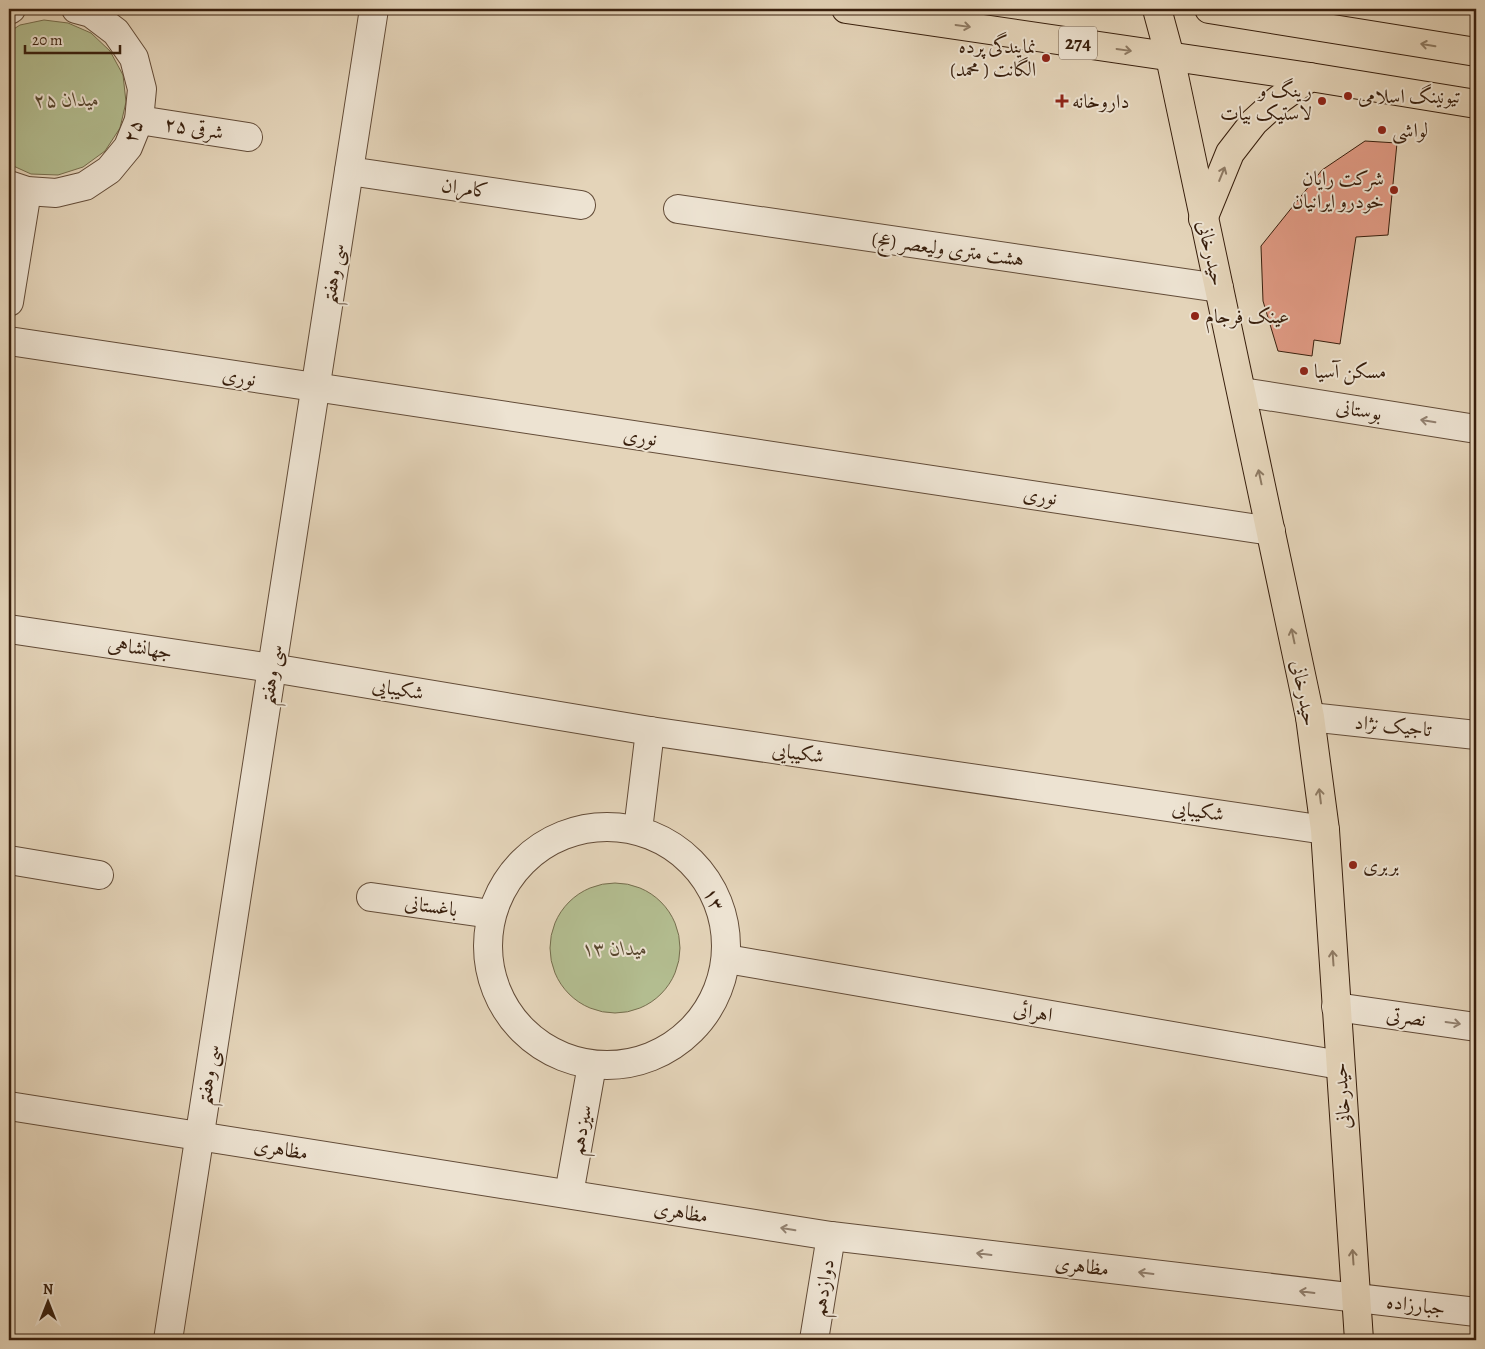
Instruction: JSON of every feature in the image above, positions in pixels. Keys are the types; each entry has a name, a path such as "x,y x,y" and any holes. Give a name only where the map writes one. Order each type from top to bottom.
{"main road":[{"name":"274","path":"846,9 1476,104"},
{"name":"حیدرخانی","path":"1157,9 1170,57 1310,717 1325,830 1358,1340"},
{"path":"1209,9 1476,52"},
{"path":"1203,219 1230,153 1254,122 1277,101 1310,78"}],"street":[{"name":"۲۵","path":"18,188 56,193 85,186 109,170 128,147 139,120 142,89 134,58 116,32 91,13 76,9"},
{"name":"سی وهفتم","path":"168,1340 198,1136 374,9"},
{"name":"۲۵ شرقی","path":"139,120 248,137"},
{"name":"کامران","path":"349,171 581,205"},
{"path":"9,302 18,188"},
{"name":"هشت متری ولیعصر (عج)","path":"678,209 1219,288"},
{"name":"نوری","path":"9,341 1271,531"},
{"name":"بوستانی","path":"1242,392 1476,429"},
{"name":"جهانشاهی","path":"9,629 272,668"},
{"name":"شکیبایی","path":"272,668 650,731 1325,830"},
{"name":"تاجیک نژاد","path":"1310,717 1476,735"},
{"path":"638,830 650,731"},
{"name":"۱۳","path":"601,826 638,830 669,843 695,865 715,893 726,925 727,959 716,996 695,1027 666,1051 630,1064 592,1065 552,1054 519,1029 497,995 487,955 491,914 506,880 532,852 556,838 564,834 601,826"},
{"path":"9,860 99,875"},
{"name":"باغستانی","path":"370,897 491,914"},
{"name":"اهرائی","path":"727,959 1340,1064"},
{"name":"نصرتی","path":"1336,1007 1476,1027"},
{"name":"سیزدهم","path":"569,1194 592,1065"},
{"name":"مظاهری","path":"9,1106 831,1236 1356,1298"},
{"name":"دوازدهم","path":"814,1340 831,1236"},
{"name":"جبارزاده","path":"1356,1298 1476,1312"}],"green space":[{"name":"میدان ۲۵","path":"44,20 68,23 91,33 110,51 123,75 126,102 120,128 105,151 83,167 58,175 31,174 9,164 9,32 20,25"},
{"name":"میدان ۱۳","path":"615,883 628,884 640,888 661,902 675,923 679,935 679,961 675,973 661,994 640,1008 628,1012 615,1013 602,1012 590,1008 569,994 555,973 551,961 550,948 551,935 555,923 569,902 590,888 602,884"}],"building":[{"path":"1365,141 1397,143 1388,235 1356,237 1340,344 1314,340 1312,356 1278,351 1263,301 1261,246 1322,170"}],"place":[{"name":"نمایندگی پرده الگانت ( محمد)","path":"1046,58"},
{"name":"تیونینگ اسلامی","path":"1348,96"},
{"name":"داروخانه","path":"1062,101"},
{"name":"رینگ و لاستیک بیات","path":"1322,101"},
{"name":"لواشی","path":"1382,130"},
{"name":"شرکت رایان خودرو ایرانیان","path":"1394,190"},
{"name":"عینک فرجام","path":"1195,316"},
{"name":"مسکن آسیا","path":"1304,371"},
{"name":"بربری","path":"1353,865"}]}
